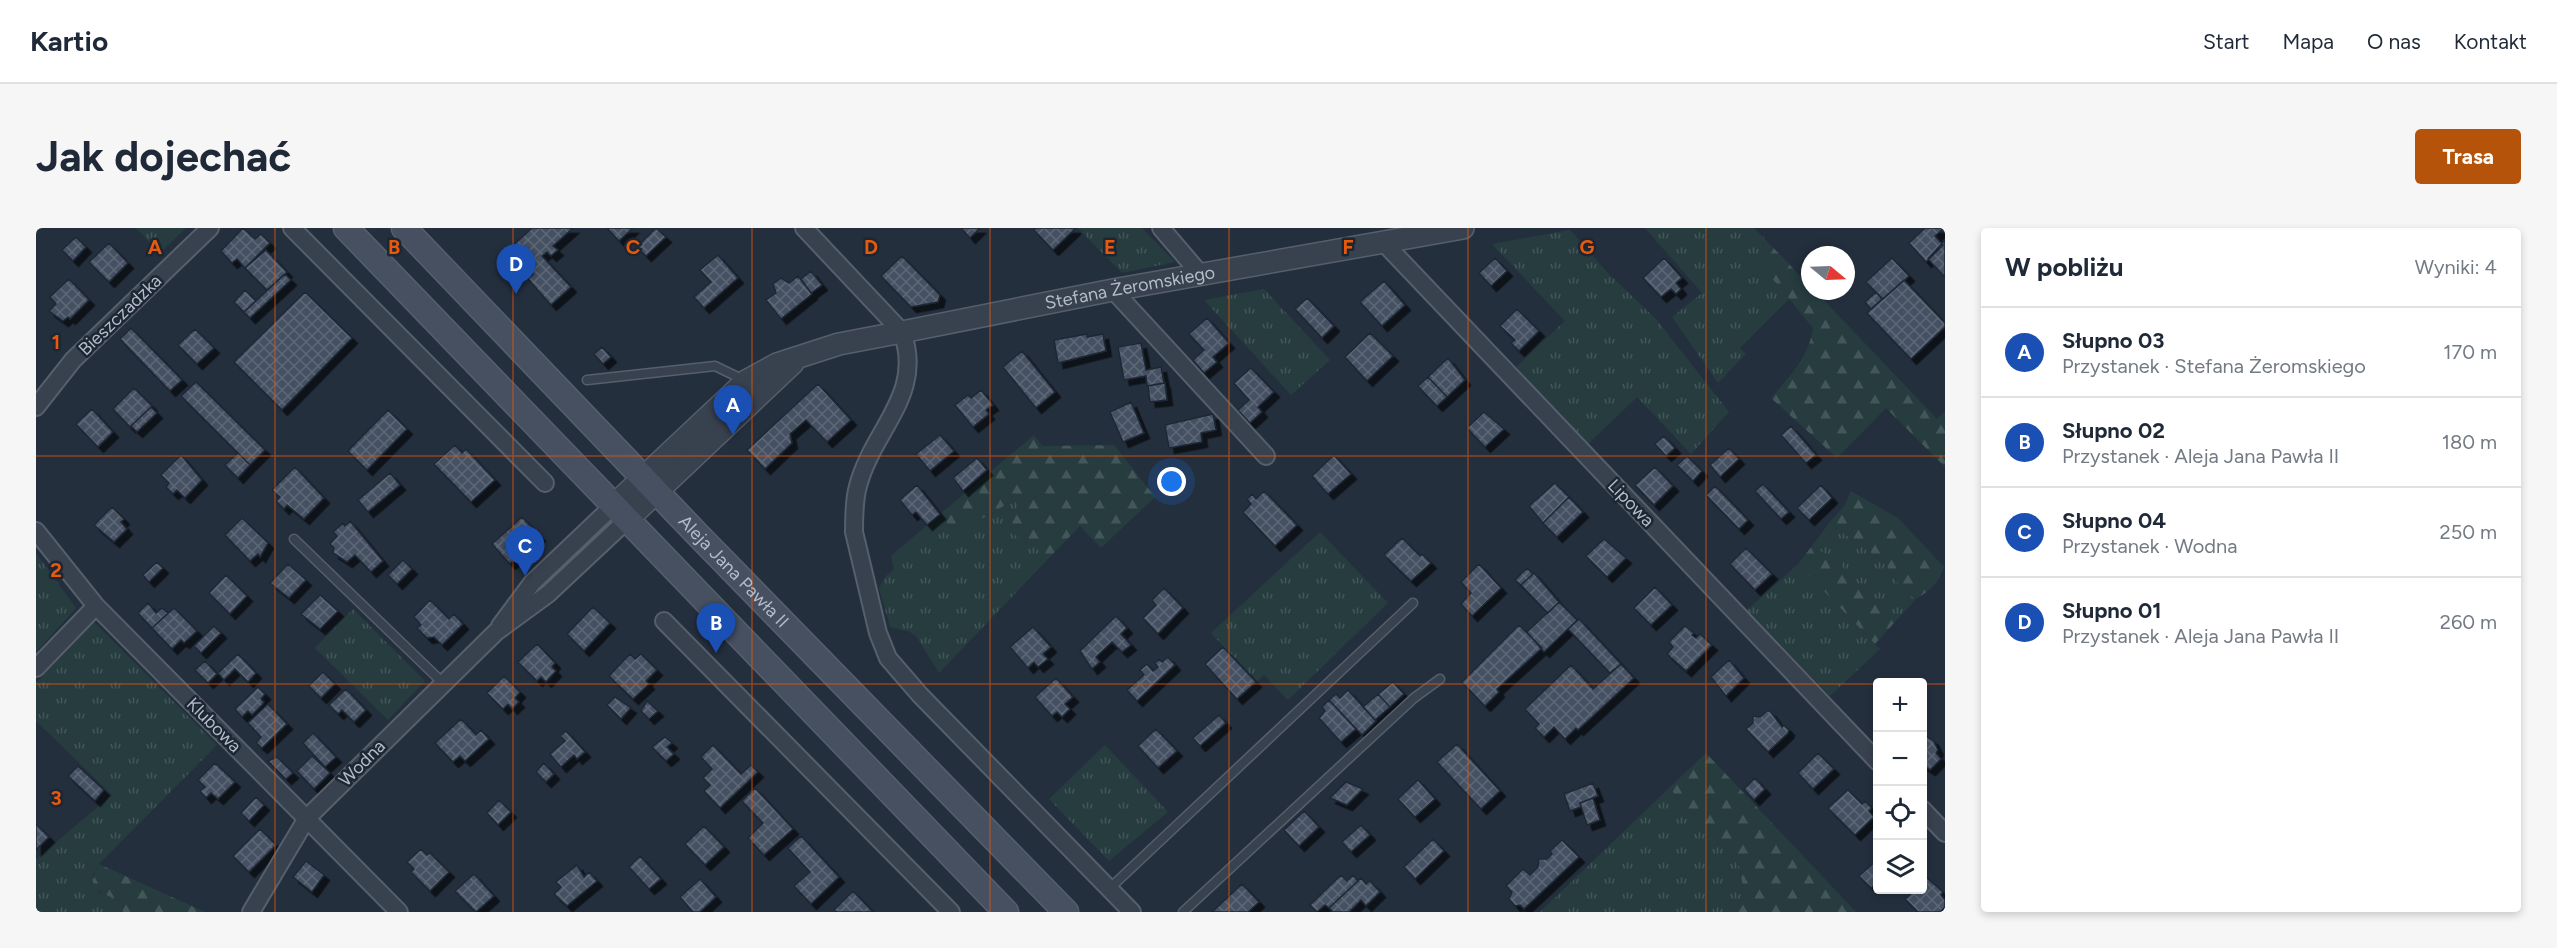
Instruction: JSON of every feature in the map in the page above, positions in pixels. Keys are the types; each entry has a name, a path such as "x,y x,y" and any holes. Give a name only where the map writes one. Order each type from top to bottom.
{"main road":[{"path":"346,228 1006,912"},
{"name":"Aleja Jana Pawła II","path":"404,228 1065,912"}],"street":[{"name":"Bieszczadzka","path":"36,407 73,360 210,228"},
{"path":"292,228 544,483"},
{"path":"804,228 902,332 909,351 907,379 863,471 858,487 854,519 854,532 878,633 888,658 920,695 1132,912"},
{"path":"1161,228 1202,276"},
{"name":"Stefana Żeromskiego","path":"650,484 746,381 769,368 839,344 1113,290 1202,276 1315,254 1385,244 1463,228"},
{"name":"Lipowa","path":"1385,244 1873,757"},
{"path":"1113,290 1266,456"},
{"name":"Stefana Żeromskiego","path":"650,484 798,358"},
{"path":"621,512 650,484"},
{"name":"Wodna","path":"250,912 307,818 496,632 532,583 621,512"},
{"name":"Klubowa","path":"36,531 96,606 399,912"},
{"path":"36,669 96,606"},
{"path":"664,621 951,912"},
{"path":"1927,813 1945,833"}],"lane":[{"path":"587,380 715,366 746,381"},
{"path":"294,539 443,683"},
{"path":"1109,889 1413,603"},
{"path":"1183,912 1414,698 1440,679"}],"green space":[{"path":"136,228 186,228 160,253"},
{"path":"1078,228 1142,228 1175,262 1122,273"},
{"path":"1645,228 1754,228 1763,237 1762,246 1766,262 1789,299 1740,348 1746,354 1718,383 1672,317 1702,293"},
{"path":"1570,230 1606,271 1656,319 1729,412 1691,454 1637,397 1588,444 1516,367 1565,321 1492,244"},
{"path":"1763,237 1801,277 1801,300 1824,300 1937,419 1945,412 1945,467 1886,408 1837,458 1771,398 1803,357 1813,328 1772,278 1761,260"},
{"path":"1264,289 1330,360 1291,395 1204,300"},
{"path":"1034,435 1042,446 1114,445 1155,497 1101,548 1080,526 1049,558 1014,533 1012,525 1017,502 1013,500 986,517 951,528 940,514"},
{"path":"1851,491 1898,518 1944,567 1936,582 1921,596 1916,599 1903,591 1884,562 1829,523 1845,505"},
{"path":"1013,500 1017,502 1018,510 1014,519 1049,558 939,673 916,636 910,632 890,627 879,588 886,576 894,570 891,556 940,514 951,528 986,517"},
{"path":"1829,523 1884,562 1903,591 1916,599 1894,623 1837,561 1812,546"},
{"path":"1320,532 1388,603 1288,700 1264,675 1256,682 1211,633"},
{"path":"1812,546 1837,561 1894,623 1875,644 1798,564"},
{"path":"36,553 76,608 36,652"},
{"path":"1798,564 1880,649 1830,696 1747,610"},
{"path":"353,609 425,681 388,720 315,648"},
{"path":"94,622 217,745 99,864 93,875 98,891 122,902 123,912 36,912 36,859 112,795 36,721 36,683"},
{"path":"1105,745 1168,812 1109,861 1049,799"},
{"path":"1706,753 1856,912 1736,912 1743,888 1739,864 1669,788"},
{"path":"1669,788 1739,864 1743,888 1736,912 1540,912"},
{"path":"99,864 205,912 123,912 122,902 97,889 95,885 95,873"}],"building":[{"path":"243,228 255,239 261,234 270,243 245,268 237,259 232,263 221,251"},
{"path":"532,228 573,228 553,246 558,250 551,256 547,252 542,256 571,287 551,305 528,279 533,274 528,269 526,271 507,251"},
{"path":"607,228 633,228 619,241"},
{"path":"656,228 666,237 646,256 637,247"},
{"path":"961,228 980,228 970,238"},
{"path":"1036,228 1075,229 1053,250 1034,230"},
{"path":"1925,228 1944,228 1935,236 1943,245 1926,262 1909,243"},
{"path":"76,237 86,247 73,261 62,250"},
{"path":"1945,240 1945,277 1928,259"},
{"path":"109,243 128,263 109,282 89,262"},
{"path":"266,250 287,272 267,290 245,268"},
{"path":"718,255 738,278 704,308 694,297 711,282 700,270"},
{"path":"902,256 940,295 938,302 911,307 881,276"},
{"path":"1495,258 1507,271 1491,286 1479,273"},
{"path":"1664,258 1682,278 1676,283 1681,289 1676,294 1671,289 1661,297 1643,278"},
{"path":"1892,258 1909,276 1883,299 1866,282"},
{"path":"811,271 822,285 811,293 801,279"},
{"path":"285,274 291,280 250,318 244,312"},
{"path":"798,276 812,294 781,319 766,300 776,293 773,284 781,278 789,283"},
{"path":"69,279 89,300 70,319 68,317 63,321 49,311 56,304 50,297"},
{"path":"1904,280 1945,323 1945,327 1911,359 1867,313"},
{"path":"1384,281 1405,305 1382,326 1360,302"},
{"path":"245,290 256,301 244,312 234,302"},
{"path":"305,292 352,338 282,410 234,362"},
{"path":"1876,292 1882,299 1871,309 1865,302"},
{"path":"1307,298 1334,326 1322,338 1295,309"},
{"path":"1517,309 1539,331 1519,351 1511,343 1515,340 1500,326"},
{"path":"1207,318 1229,343 1213,357 1217,362 1204,373 1193,360 1204,350 1189,334"},
{"path":"131,328 182,380 170,391 120,339"},
{"path":"195,329 214,348 197,364 178,345"},
{"path":"1370,333 1393,356 1367,381 1345,357"},
{"path":"1087,334 1087,337 1103,334 1106,351 1058,363 1054,340"},
{"path":"1141,343 1146,370 1161,367 1164,383 1147,386 1146,376 1124,380 1118,347"},
{"path":"602,347 611,357 603,364 594,354"},
{"path":"1022,351 1055,392 1036,408 1003,367"},
{"path":"1448,358 1465,380 1447,397 1428,377"},
{"path":"1251,368 1274,392 1258,407 1262,412 1250,423 1238,410 1249,400 1234,383"},
{"path":"1428,377 1447,397 1437,406 1418,386"},
{"path":"196,382 265,450 250,465 181,396"},
{"path":"1165,383 1167,400 1150,402 1148,386"},
{"path":"818,384 851,420 827,442 806,420 790,434 792,443 765,469 747,450"},
{"path":"134,388 152,406 130,427 113,409"},
{"path":"981,390 993,405 986,410 989,414 973,427 955,405 968,395 971,398"},
{"path":"1131,402 1144,433 1123,442 1110,412"},
{"path":"151,407 157,413 137,432 131,426"},
{"path":"92,409 113,432 98,447 76,424"},
{"path":"388,410 407,429 367,470 348,451"},
{"path":"1484,412 1504,429 1485,447 1467,428"},
{"path":"1213,414 1216,430 1201,433 1202,442 1169,448 1165,425"},
{"path":"1791,426 1816,455 1806,463 1781,435"},
{"path":"940,435 954,451 930,471 916,454"},
{"path":"1664,436 1675,448 1666,456 1655,444"},
{"path":"455,445 462,453 466,449 495,480 471,502 434,464"},
{"path":"1729,448 1739,459 1720,477 1710,465"},
{"path":"238,453 250,465 238,478 225,465"},
{"path":"181,455 202,480 185,498 177,490 173,494 166,487 169,483 161,475"},
{"path":"1334,455 1351,474 1328,494 1312,476"},
{"path":"1687,456 1702,471 1693,481 1677,465"},
{"path":"977,458 987,470 963,491 953,478"},
{"path":"295,467 324,498 304,519 287,505 284,509 276,501 280,497 272,490"},
{"path":"1655,467 1673,486 1654,505 1635,485"},
{"path":"390,473 400,485 368,512 358,500"},
{"path":"1555,483 1569,497 1543,523 1529,506"},
{"path":"1763,484 1789,512 1781,519 1755,491"},
{"path":"917,485 940,514 927,525 916,512 912,515 900,500"},
{"path":"1821,485 1832,498 1809,520 1797,508"},
{"path":"1715,486 1748,520 1739,529 1706,495"},
{"path":"1264,491 1297,525 1275,546 1243,512 1251,504 1247,499 1252,494 1256,499"},
{"path":"1569,497 1583,512 1557,537 1543,523"},
{"path":"112,507 124,519 121,522 127,529 114,542 94,525"},
{"path":"522,517 540,536 510,564 492,544"},
{"path":"242,518 268,543 260,557 258,554 250,561 225,535"},
{"path":"350,521 383,561 371,572 355,555 347,562 333,553 334,548 330,544 337,536 333,532 343,523 345,526"},
{"path":"1402,538 1420,556 1422,554 1431,563 1411,581 1384,555"},
{"path":"1604,539 1626,558 1607,577 1586,556"},
{"path":"1746,548 1772,574 1755,590 1730,564"},
{"path":"403,560 412,569 397,584 388,575"},
{"path":"157,562 163,568 149,582 143,575"},
{"path":"288,564 306,580 289,598 270,583"},
{"path":"1479,564 1501,588 1472,616 1461,604 1471,593 1461,582"},
{"path":"1527,568 1533,574 1521,585 1515,580"},
{"path":"1534,573 1559,602 1548,613 1521,585"},
{"path":"226,575 247,596 230,614 209,593"},
{"path":"1655,587 1672,605 1651,625 1634,608"},
{"path":"1164,588 1183,608 1158,634 1143,618 1156,605 1152,600"},
{"path":"320,595 338,611 320,629 301,614"},
{"path":"430,600 449,619 454,614 463,624 442,645 434,637 427,638 417,628 421,625 414,617"},
{"path":"1559,602 1577,620 1544,652 1527,632"},
{"path":"148,603 156,613 162,608 168,613 152,628 138,613"},
{"path":"593,607 610,623 584,651 567,634"},
{"path":"174,608 197,631 184,643 181,640 172,649 152,628"},
{"path":"1116,616 1127,628 1121,634 1131,645 1122,652 1112,642 1096,657 1100,662 1092,669 1080,651"},
{"path":"1579,619 1621,664 1610,673 1568,629"},
{"path":"1519,625 1542,648 1497,689 1499,692 1485,706 1462,682"},
{"path":"214,626 221,633 201,653 194,646"},
{"path":"1685,626 1694,633 1692,635 1696,638 1700,634 1712,645 1686,671 1667,654 1673,647 1669,642"},
{"path":"1033,627 1051,647 1043,654 1048,659 1038,667 1034,662 1028,668 1010,647"},
{"path":"537,644 555,663 552,667 556,671 546,682 541,677 537,681 518,662"},
{"path":"1223,647 1256,682 1237,699 1205,664"},
{"path":"238,654 256,673 248,682 235,669 224,680 218,673"},
{"path":"630,654 635,659 641,654 657,670 646,681 649,684 633,699 609,676"},
{"path":"1168,657 1175,665 1137,701 1127,690 1144,675 1140,670 1147,664 1153,671 1158,667 1155,663 1159,659 1162,662"},
{"path":"1729,660 1744,678 1726,696 1711,677"},
{"path":"205,661 217,674 208,683 195,670"},
{"path":"1621,664 1634,678 1578,730 1576,728 1565,739 1554,727 1544,737 1535,728 1539,724 1525,709 1571,665 1593,689"},
{"path":"323,672 335,684 321,698 309,686"},
{"path":"504,676 520,692 515,698 519,702 512,709 508,704 503,709 487,693"},
{"path":"1056,678 1073,697 1065,704 1070,709 1062,717 1057,712 1052,716 1035,697"},
{"path":"1393,682 1404,694 1390,707 1378,694"},
{"path":"258,687 265,694 261,699 264,702 252,715 248,711 242,717 235,709"},
{"path":"346,689 366,710 354,722 342,710 338,714 329,705"},
{"path":"1348,690 1376,721 1362,735 1329,700 1336,694 1340,698"},
{"path":"1378,694 1390,707 1375,720 1363,707"},
{"path":"615,697 631,708 621,719 607,705"},
{"path":"1329,700 1356,729 1341,742 1319,718 1325,711 1322,707"},
{"path":"647,701 658,711 649,719 641,711"},
{"path":"268,704 287,724 262,748 256,743 261,737 248,723"},
{"path":"1770,711 1782,727 1784,725 1789,730 1768,752 1746,729 1753,723 1753,716 1760,717"},
{"path":"1219,715 1226,723 1200,746 1193,738"},
{"path":"461,719 476,735 481,730 489,739 465,761 460,756 453,762 435,743"},
{"path":"1156,729 1177,751 1158,768 1138,746"},
{"path":"566,731 585,752 577,759 574,755 561,767 550,754 565,741 560,736"},
{"path":"313,733 336,757 325,767 303,743"},
{"path":"665,737 672,743 667,747 674,754 666,761 652,747"},
{"path":"1927,737 1933,740 1938,750 1936,753 1941,759 1930,770 1927,768"},
{"path":"1457,744 1500,791 1481,809 1437,762"},
{"path":"713,745 741,774 751,765 758,772 720,808 704,791 710,785 703,778 712,769 701,757"},
{"path":"1818,753 1834,769 1813,789 1798,773"},
{"path":"312,756 330,773 314,789 297,771"},
{"path":"277,757 293,773 286,779 268,761"},
{"path":"215,763 235,782 218,799 211,793 206,798 200,791 205,787 198,780"},
{"path":"544,763 554,774 546,782 536,772"},
{"path":"78,766 104,790 95,801 68,776"},
{"path":"1755,778 1765,789 1754,800 1744,789"},
{"path":"1418,780 1435,799 1415,817 1398,799"},
{"path":"1346,782 1363,789 1347,805 1330,798"},
{"path":"1593,783 1598,796 1580,803 1581,807 1570,811 1564,794"},
{"path":"755,788 793,829 764,855 748,838 763,823 742,801"},
{"path":"1848,790 1862,804 1865,801 1872,808 1869,811 1873,818 1855,835 1828,808"},
{"path":"256,797 264,805 249,821 241,813"},
{"path":"1593,798 1600,820 1587,825 1580,803"},
{"path":"499,800 511,812 498,825 487,813"},
{"path":"1304,811 1319,827 1299,846 1284,830"},
{"path":"36,824 49,837 36,850"},
{"path":"1361,825 1370,835 1351,852 1342,842"},
{"path":"704,826 724,847 705,865 685,844"},
{"path":"260,829 276,845 249,872 233,856"},
{"path":"801,836 839,877 811,904 794,886 810,872 788,848"},
{"path":"1433,839 1444,851 1415,879 1404,867"},
{"path":"1562,840 1579,857 1524,909 1520,905 1515,906 1509,899 1512,892 1506,886 1523,869 1530,875 1538,867 1539,859 1547,859 1552,854 1550,851"},
{"path":"421,849 427,855 430,853 449,872 430,891 411,872 414,869 407,862"},
{"path":"640,856 661,879 649,889 629,867"},
{"path":"306,861 324,875 312,892 293,877"},
{"path":"1873,863 1873,886 1871,888 1859,876"},
{"path":"577,865 584,877 589,872 597,881 567,906 554,894 561,887 556,882"},
{"path":"474,874 494,896 476,912 455,891"},
{"path":"1341,875 1347,881 1353,875 1358,881 1329,908 1325,905 1317,912 1310,905"},
{"path":"1361,878 1366,884 1370,881 1380,892 1366,906 1361,900 1349,912 1333,912 1329,908"},
{"path":"1927,878 1943,892 1941,895 1945,900 1945,907 1940,912 1918,912 1905,899 1911,894 1927,894"},
{"path":"700,879 716,897 700,912 693,912 680,897"},
{"path":"1242,884 1259,902 1248,912 1212,912"},
{"path":"853,891 873,912 836,912 834,910"}],"place":[{"name":"Słupno 01","path":"516,294"},
{"name":"Słupno 03","path":"733,435"},
{"name":"Słupno 04","path":"525,576"},
{"name":"Słupno 02","path":"716,653"}]}
